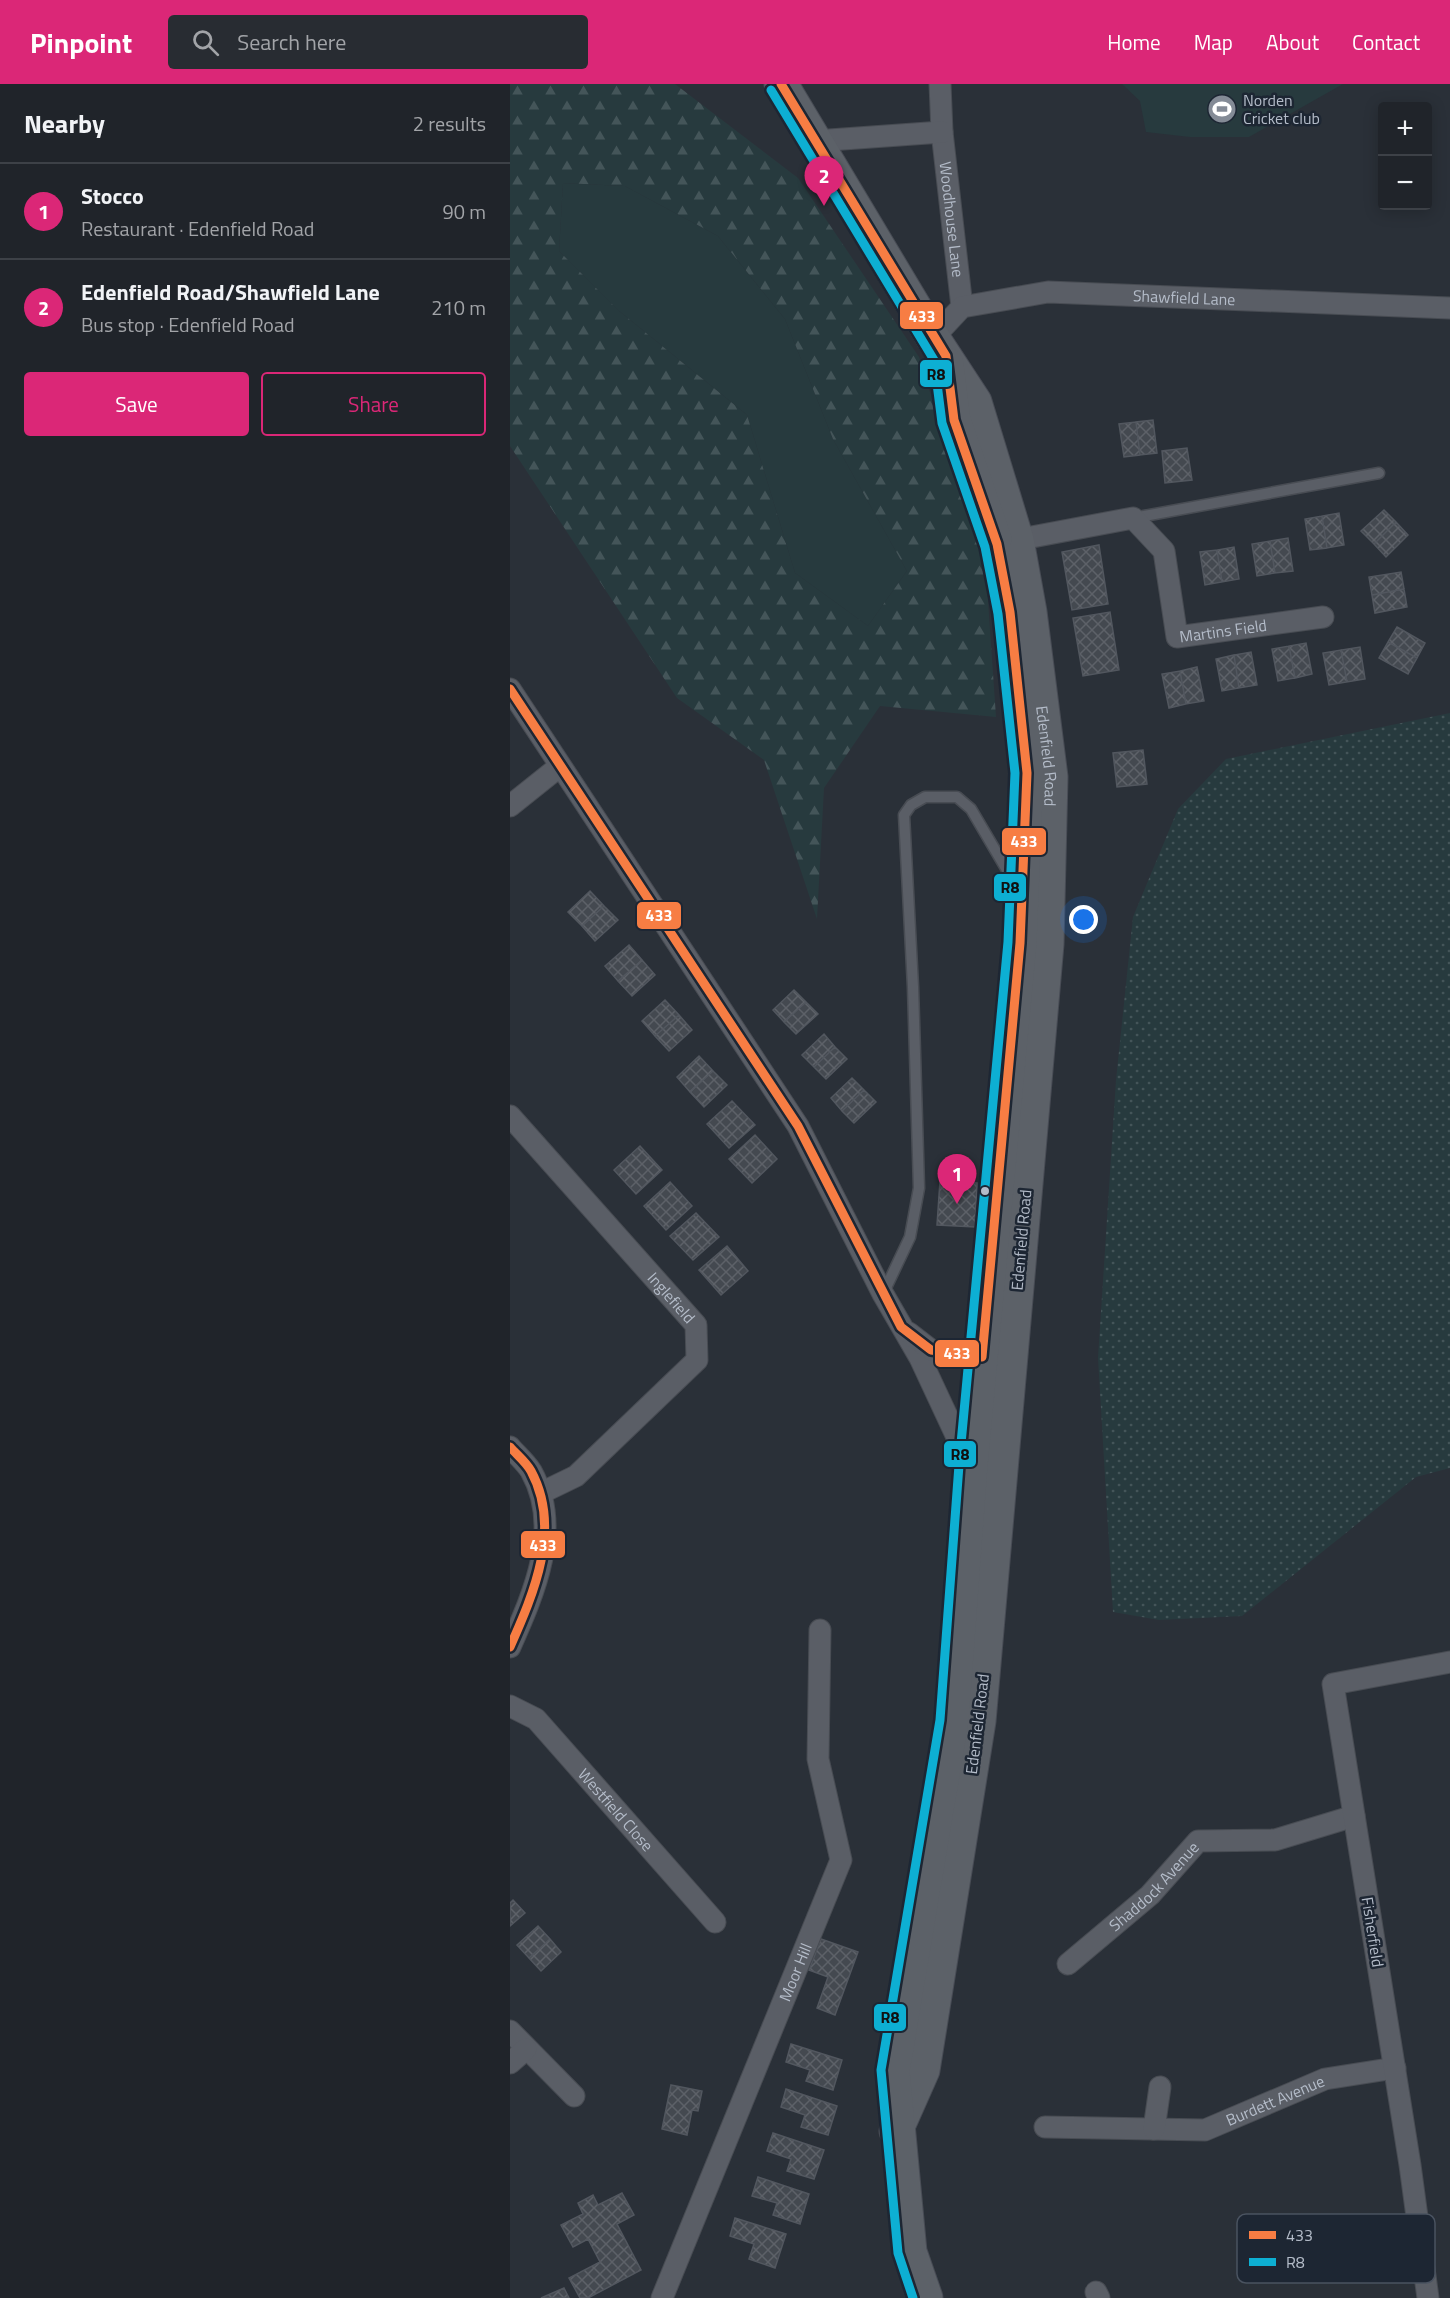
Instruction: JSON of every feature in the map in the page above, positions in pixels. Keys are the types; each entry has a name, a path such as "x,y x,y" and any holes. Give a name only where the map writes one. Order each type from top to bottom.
{"main road":[{"name":"Edenfield Road","path":"781,84 939,347 954,420 1007,542 1030,612 1051,777 1047,944 997,1359 971,1466 945,1843 922,2070 896,2131 910,2252 926,2298"},
{"name":"Edenfield Road","path":"945,1843 980,1721 1022,895 1027,773 1010,612 1007,542"}],"street":[{"name":"Woodhouse Lane","path":"940,84 942,132 962,307"},
{"path":"815,141 942,132"},
{"name":"Shawfield Lane","path":"962,307 1048,292 1450,308"},
{"path":"939,347 962,307"},
{"path":"1007,542 1132,518"},
{"name":"Martins Field","path":"1132,518 1164,551 1177,637 1323,617"},
{"path":"510,689 798,1126 883,1294 920,1358 971,1466"},
{"path":"510,806 560,766"},
{"name":"Inglefield","path":"510,1116 696,1325 697,1360 576,1476 541,1493"},
{"path":"901,1327 931,1350 997,1359"},
{"path":"510,1447 530,1470 541,1493 545,1542 534,1593 510,1647"},
{"name":"Moor Hill","path":"662,2298 841,1860 818,1759 820,1630"},
{"name":"Fisherfield","path":"1416,2214 1395,2068 1333,1684 1450,1662"},
{"name":"Westfield Close","path":"510,1706 536,1719 715,1922"},
{"name":"Shaddock Avenue","path":"1068,1964 1150,1895 1197,1841 1275,1840 1354,1816"},
{"path":"510,2031 518,2056 574,2096"},
{"name":"Burdett Avenue","path":"1045,2127 1205,2130 1325,2079 1395,2068"},
{"path":"1154,2129 1160,2087"},
{"name":"Fisherfield","path":"1426,2283 1428,2298"}],"lane":[{"path":"1132,518 1379,473"},
{"path":"883,1294 910,1237 919,1188 913,987 904,815 910,805 925,797 957,797 971,809 1022,895"}],"green space":[{"path":"510,84 675,84 798,178 919,357 986,572 996,717 880,706 824,788 817,919 764,760 677,698 510,446","holes":["563,183 625,186 718,236 785,319 833,439 907,571 868,626 795,573 747,415 619,311 559,251"]},
{"name":"Norden Cricket club","path":"1122,84 1343,84 1249,137 1190,137 1146,132 1140,101"},
{"path":"563,183 625,186 718,236 785,319 833,439 907,571 868,626 795,573 747,415 619,311 559,251"},
{"path":"1450,713 1450,1468 1416,1477 1242,1616 1159,1620 1113,1612 1098,1358 1116,1080 1133,917 1178,809 1226,759"}],"building":[{"path":"1153,420 1157,453 1140,455 1136,422"},
{"path":"1136,422 1140,455 1124,457 1119,424"},
{"path":"1187,448 1192,480 1165,483 1162,451"},
{"path":"1384,510 1396,522 1374,544 1361,531"},
{"path":"1339,513 1344,545 1327,548 1322,516"},
{"path":"1322,516 1327,548 1310,550 1305,519"},
{"path":"1396,522 1408,535 1386,557 1374,544"},
{"path":"1288,538 1293,571 1275,573 1270,541"},
{"path":"1270,541 1275,573 1257,576 1252,544"},
{"path":"1099,545 1108,604 1072,610 1062,552"},
{"path":"1234,547 1239,579 1222,582 1217,550"},
{"path":"1217,550 1222,582 1205,585 1200,552"},
{"path":"1401,572 1404,589 1372,595 1369,577"},
{"path":"1404,589 1407,607 1375,613 1372,595"},
{"path":"1110,612 1119,670 1083,676 1073,618"},
{"path":"1397,627 1425,643 1417,658 1388,642"},
{"path":"1388,642 1417,658 1408,674 1379,658"},
{"path":"1306,643 1312,674 1295,678 1289,646"},
{"path":"1289,646 1295,678 1278,681 1272,649"},
{"path":"1360,647 1365,679 1347,682 1341,650"},
{"path":"1341,650 1347,682 1329,685 1323,653"},
{"path":"1251,652 1257,685 1239,688 1234,655"},
{"path":"1234,655 1239,688 1222,691 1216,659"},
{"path":"1197,667 1204,701 1186,704 1180,671"},
{"path":"1180,671 1186,704 1169,708 1162,674"},
{"path":"1143,750 1147,784 1117,787 1113,753"},
{"path":"590,891 604,906 582,926 568,912"},
{"path":"604,906 618,920 595,941 582,926"},
{"path":"629,945 642,960 618,981 605,966"},
{"path":"642,960 655,975 632,996 618,981"},
{"path":"794,990 806,1002 784,1022 773,1010"},
{"path":"665,1000 679,1015 655,1036 642,1021"},
{"path":"806,1002 818,1014 796,1034 784,1022"},
{"path":"679,1015 692,1030 669,1051 655,1036"},
{"path":"824,1034 835,1047 814,1067 802,1055"},
{"path":"835,1047 847,1059 826,1079 814,1067"},
{"path":"699,1056 713,1071 690,1092 677,1077"},
{"path":"713,1071 727,1085 704,1107 690,1092"},
{"path":"852,1078 864,1090 842,1111 831,1098"},
{"path":"864,1090 876,1102 854,1123 842,1111"},
{"path":"732,1101 755,1125 729,1148 707,1124"},
{"path":"755,1135 777,1159 752,1183 729,1159"},
{"path":"640,1146 662,1170 636,1194 614,1170"},
{"path":"940,1181 977,1183 975,1227 937,1225"},
{"path":"670,1182 692,1206 666,1230 644,1206"},
{"path":"696,1213 719,1237 693,1260 670,1236"},
{"path":"727,1246 748,1271 721,1295 699,1270"},
{"path":"513,1900 525,1913 510,1926 510,1903"},
{"path":"538,1926 550,1939 529,1958 517,1945"},
{"path":"550,1939 561,1952 541,1971 529,1958"},
{"path":"821,1939 858,1952 835,2015 817,2008 828,1977 809,1970"},
{"path":"791,2044 842,2060 833,2090 806,2081 810,2070 786,2062"},
{"path":"671,2085 702,2091 698,2111 692,2110 687,2135 662,2129"},
{"path":"786,2089 837,2106 828,2135 801,2127 805,2115 781,2107"},
{"path":"773,2133 824,2150 814,2179 787,2171 791,2159 767,2151"},
{"path":"758,2177 809,2194 800,2224 773,2215 777,2203 752,2196"},
{"path":"622,2193 634,2215 617,2224 641,2270 588,2298 580,2298 569,2278 600,2262 588,2239 573,2247 561,2225 583,2214 578,2203 593,2195 598,2205"},
{"path":"735,2218 786,2234 775,2268 749,2259 754,2244 730,2236"},
{"path":"564,2288 569,2298 541,2298"}],"transit line":[{"name":"433","path":"510,689 798,1126 901,1327 931,1350 982,1357 1020,943 1027,773 1010,612 997,544 954,420 946,356 781,84"},
{"name":"R8","path":"771,90 934,360 942,423 985,547 998,614 1015,773 1008,942 959,1465 940,1720 881,2070 898,2253 913,2298"},
{"name":"433","path":"510,1447 531,1471 540,1493 544,1515 541,1560 528,1605 510,1647"}],"place":[{"name":"Norden Cricket club","path":"1222,109"},
{"name":"Edenfield Road/Shawfield Lane","path":"824,206"},
{"name":"Stocco","path":"957,1204"}]}
